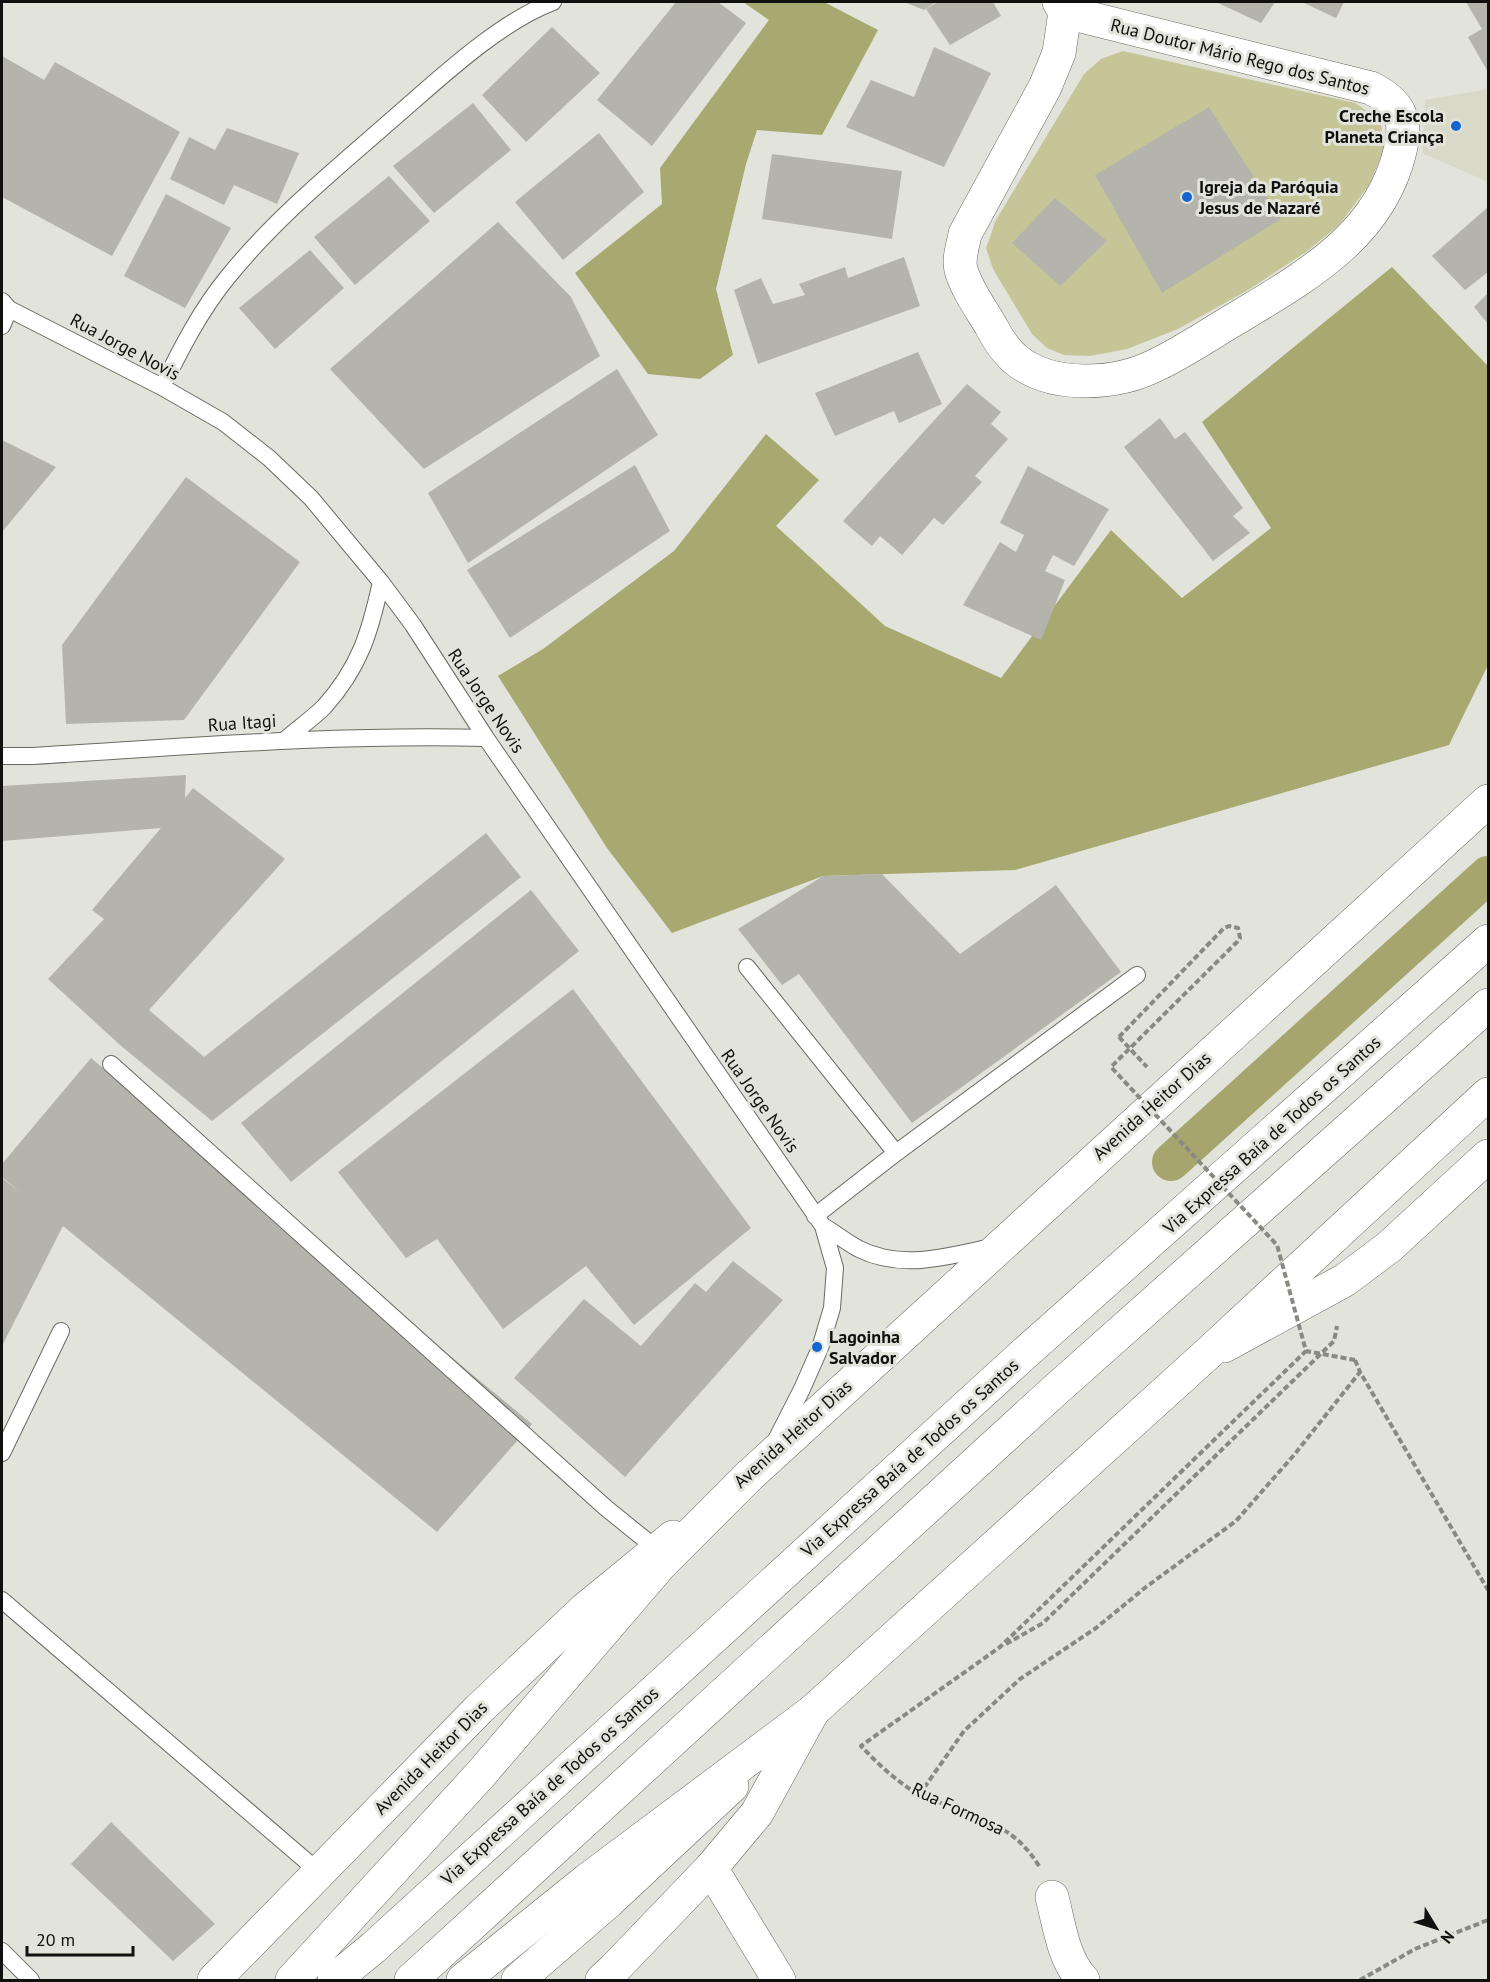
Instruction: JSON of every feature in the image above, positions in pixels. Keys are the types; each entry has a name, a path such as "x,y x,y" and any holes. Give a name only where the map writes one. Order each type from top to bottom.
{"main road":[{"name":"Rua Doutor Mário Rego dos Santos","path":"1062,7 1371,88 1386,96 1397,106 1401,119 1403,138 1397,164 1386,192 1368,220 1343,246 1317,267 1215,331 1157,365 1125,377 1068,380 1048,376 1015,359 999,340 961,269 965,234 1045,87 1059,53 1062,7"},
{"name":"Avenida Heitor Dias","path":"214,1980 479,1709 584,1610 758,1468 1488,801"},
{"name":"Via Expressa Baía de Todos os Santos","path":"334,1980 373,1948 1016,1361 1488,941"},
{"path":"411,1980 1043,1401 1488,1005"},
{"path":"463,1980 597,1891 813,1711 1203,1357 1488,1094"},
{"path":"1203,1357 1345,1280 1389,1247 1488,1156"},
{"path":"292,1980 480,1775 661,1564 758,1468"},
{"path":"602,1980 711,1868 758,1813 813,1711"},
{"path":"711,1868 779,1980"},
{"path":"518,1980 597,1891"},
{"path":"1052,1897 1067,1952 1077,1974 1083,1980"}],"lane":[{"path":"162,387 193,327 226,279 272,229 309,193 439,79 498,33 534,9 553,2"},
{"path":"2,326 4,306"},
{"name":"Rua Jorge Novis","path":"4,306 162,387 223,422 268,458 311,498 381,582 413,625 486,738 819,1221 835,1268 832,1308 820,1348 807,1378 758,1468"},
{"path":"285,740 323,707 351,673 370,629 381,582"},
{"name":"Rua Itagi","path":"2,756 285,740 411,736 486,738"},
{"path":"747,967 896,1153"},
{"path":"819,1221 896,1153 1137,975"},
{"path":"111,1064 606,1508 658,1550"},
{"name":"Rua Jorge Novis","path":"819,1221 859,1249 883,1257 908,1260 940,1258 1001,1245"},
{"path":"2,1453 61,1331"},
{"path":"2,1600 319,1872"},
{"path":"2,1951 31,1980"}],"path":[{"path":"1119,1037 1224,928 1229,926 1238,928 1240,938 1237,942 1111,1067 1277,1245 1306,1351"},
{"path":"1000,1647 1043,1623 1334,1341 1345,1280"},
{"path":"1306,1351 1355,1360 1488,1590"},
{"path":"1000,1647 1306,1351"},
{"path":"920,1795 964,1731 1020,1679 1096,1628 1146,1587 1236,1521 1294,1455 1360,1372"},
{"name":"Rua Formosa","path":"1000,1647 861,1746 890,1774 920,1795 982,1819 1007,1831 1019,1840 1029,1850 1048,1882 1052,1897"},
{"path":"1360,1980 1415,1949 1488,1920"}],"shaded area":[{"name":"Creche Escola Planeta Criança","path":"1488,89 1488,182 1422,153 1425,100"}],"green space":[{"path":"743,2 824,2 878,30 822,135 757,130 746,164 716,289 733,355 700,379 648,374 575,273 662,204 660,168 769,20"},
{"path":"1123,51 1355,103 1380,120 1385,147 1369,185 1339,225 1306,252 1248,290 1178,329 1127,349 1090,356 1064,355 1047,348 1032,334 993,269 986,248 996,220 1084,74 1101,59"},
{"path":"1392,267 1488,364 1488,665 1449,745 1015,870 823,876 672,933 607,848 498,676 543,649 674,551 766,434 819,480 776,526 885,626 1001,678 1111,530 1182,598 1271,528 1202,422"}],"building":[{"path":"676,2 718,2 746,23 652,146 597,100"},
{"path":"904,2 936,2 924,10"},
{"path":"938,2 993,2 1001,16 950,45 926,9"},
{"path":"1216,2 1275,2 1261,23"},
{"path":"1302,2 1344,2 1336,18"},
{"path":"1466,2 1488,2 1488,72 1468,37 1482,29"},
{"path":"552,27 600,73 526,142 482,95"},
{"path":"934,47 991,73 944,167 846,127 871,80 914,97"},
{"path":"2,56 44,80 55,62 180,132 112,256 2,197"},
{"path":"473,103 511,150 434,213 393,166"},
{"name":"Igreja da Paróquia Jesus de Nazaré","path":"1209,107 1281,219 1162,293 1095,175"},
{"path":"227,128 299,153 277,204 234,185 224,205 170,179 189,137 215,150"},
{"path":"599,133 644,192 563,260 515,202"},
{"path":"772,154 902,171 892,239 762,219"},
{"path":"389,176 430,221 355,285 314,237"},
{"path":"166,194 231,228 185,308 124,276"},
{"path":"1055,198 1107,241 1060,286 1012,243"},
{"path":"1488,207 1488,272 1465,290 1432,256"},
{"path":"498,222 571,297 600,356 424,469 330,369"},
{"path":"310,250 344,288 275,349 239,308"},
{"path":"904,257 920,306 758,364 734,290 761,278 773,304 805,295 799,284 845,267 848,278"},
{"path":"1488,293 1488,324 1474,307"},
{"path":"918,352 942,404 899,423 894,411 835,436 815,393"},
{"path":"617,369 658,435 468,563 428,493"},
{"path":"967,384 1001,412 991,424 1008,439 975,476 982,482 943,525 934,518 902,555 880,536 872,546 843,521"},
{"path":"1160,418 1175,439 1185,432 1243,508 1233,516 1250,533 1213,561 1124,447"},
{"path":"2,440 56,467 2,532"},
{"path":"635,465 670,531 510,638 467,570"},
{"path":"1028,466 1109,509 1074,566 1053,555 1045,571 1065,580 1041,640 963,605 1000,542 1016,552 1024,535 1000,523"},
{"path":"186,477 300,562 184,720 66,724 62,645"},
{"path":"186,775 185,798 193,788 285,859 149,1010 204,1057 486,833 521,877 212,1121 120,1045 48,979 104,919 92,910 161,828 2,841 2,786"},
{"path":"882,874 960,954 1056,885 1121,972 912,1123 799,974 782,985 738,929 823,876"},
{"path":"531,890 579,951 291,1182 241,1123"},
{"path":"573,989 751,1228 634,1325 586,1266 503,1329 437,1239 406,1258 338,1172"},
{"path":"91,1058 532,1424 437,1532 63,1226 2,1346 2,1178 21,1193 2,1177 2,1164"},
{"path":"733,1261 783,1300 625,1477 514,1378 584,1299 641,1346 695,1283 706,1292"},
{"path":"111,1822 215,1924 173,1961 71,1864"}],"waterway":[{"path":"1171,1162 1488,875"}],"place":[{"name":"Creche Escola Planeta Criança","path":"1456,126"},
{"name":"Igreja da Paróquia Jesus de Nazaré","path":"1187,197"},
{"name":"Lagoinha Salvador","path":"817,1347"}]}
